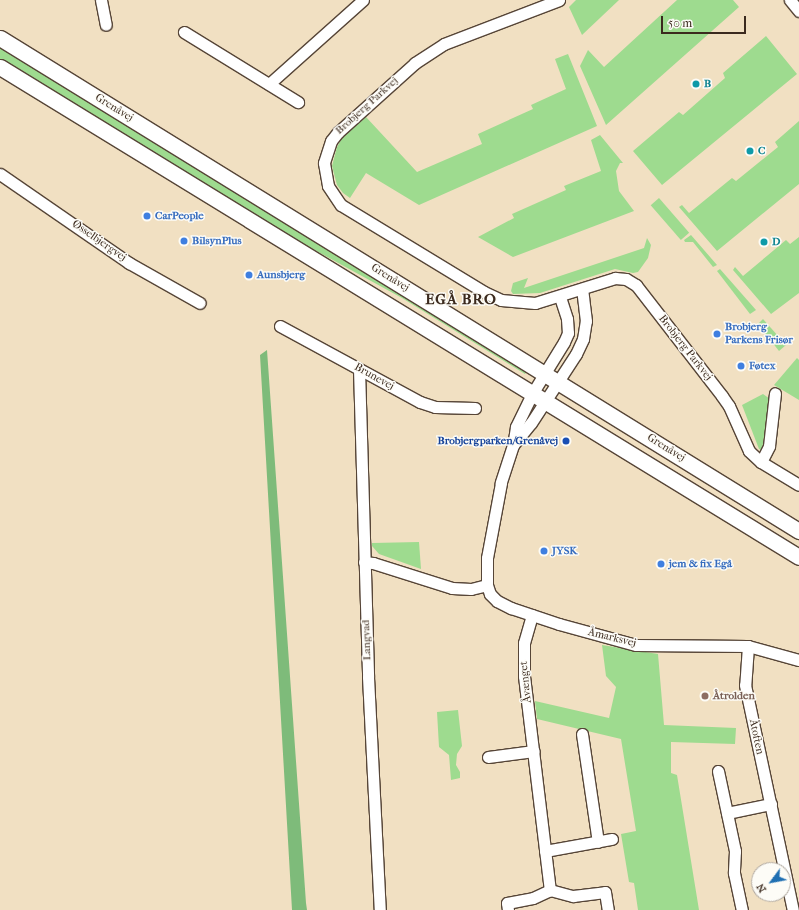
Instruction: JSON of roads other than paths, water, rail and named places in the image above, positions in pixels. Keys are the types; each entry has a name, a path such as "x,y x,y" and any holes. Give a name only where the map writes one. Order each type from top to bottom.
{"main road":[{"name":"Grenåvej","path":"0,38 799,531"},
{"path":"0,67 799,557"}],"street":[{"path":"101,0 106,25"},
{"path":"269,84 362,0"},
{"name":"Brobjerg Parkvej","path":"559,0 444,44 430,51 338,132 328,147 324,163 328,186 341,205 484,292 501,300 519,303 535,303 560,297 616,278 626,279 636,285 730,406 750,451 761,462 799,485"},
{"path":"790,0 799,11"},
{"path":"184,32 298,102"},
{"name":"Øsselbjergvej","path":"0,174 129,263 200,303"},
{"path":"364,562 373,563 452,588 471,589 487,585 487,558 501,483 513,445 552,378 576,354 583,339 586,316 582,290"},
{"path":"552,378 568,333 567,319 560,297"},
{"name":"Brunevej","path":"280,326 420,402 435,407 475,408"},
{"name":"Langvad","path":"359,369 364,562 380,910"},
{"path":"761,462 769,446 775,393"},
{"name":"Åmarksvej","path":"487,585 490,594 497,601 532,615 636,645 669,647 748,646 799,660"},
{"name":"Åvænget","path":"532,615 524,643 523,659 550,890"},
{"name":"Åtoften","path":"748,646 745,685 771,804 791,910"},
{"path":"582,734 598,842"},
{"path":"488,757 534,751"},
{"path":"718,771 736,851 734,873 742,910"},
{"path":"727,813 771,804"},
{"path":"545,851 612,839"},
{"path":"508,910 507,903 533,898 550,890 573,896 605,892 608,910"}],"place":[{"name":"B","path":"696,84"},
{"name":"C","path":"750,151"},
{"name":"CarPeople","path":"147,216"},
{"name":"BilsynPlus","path":"184,241"},
{"name":"D","path":"764,242"},
{"name":"Aunsbjerg","path":"249,275"},
{"name":"Brobjerg Parkens Frisør","path":"717,334"},
{"name":"Føtex","path":"741,366"},
{"name":"Brobjergparken/Grenåvej","path":"566,441"},
{"name":"JYSK","path":"544,551"},
{"name":"jem & fix Egå","path":"661,564"},
{"name":"Åtrolden","path":"705,696"}],"district":[{"name":"EGÅ BRO","path":"461,300"}]}
